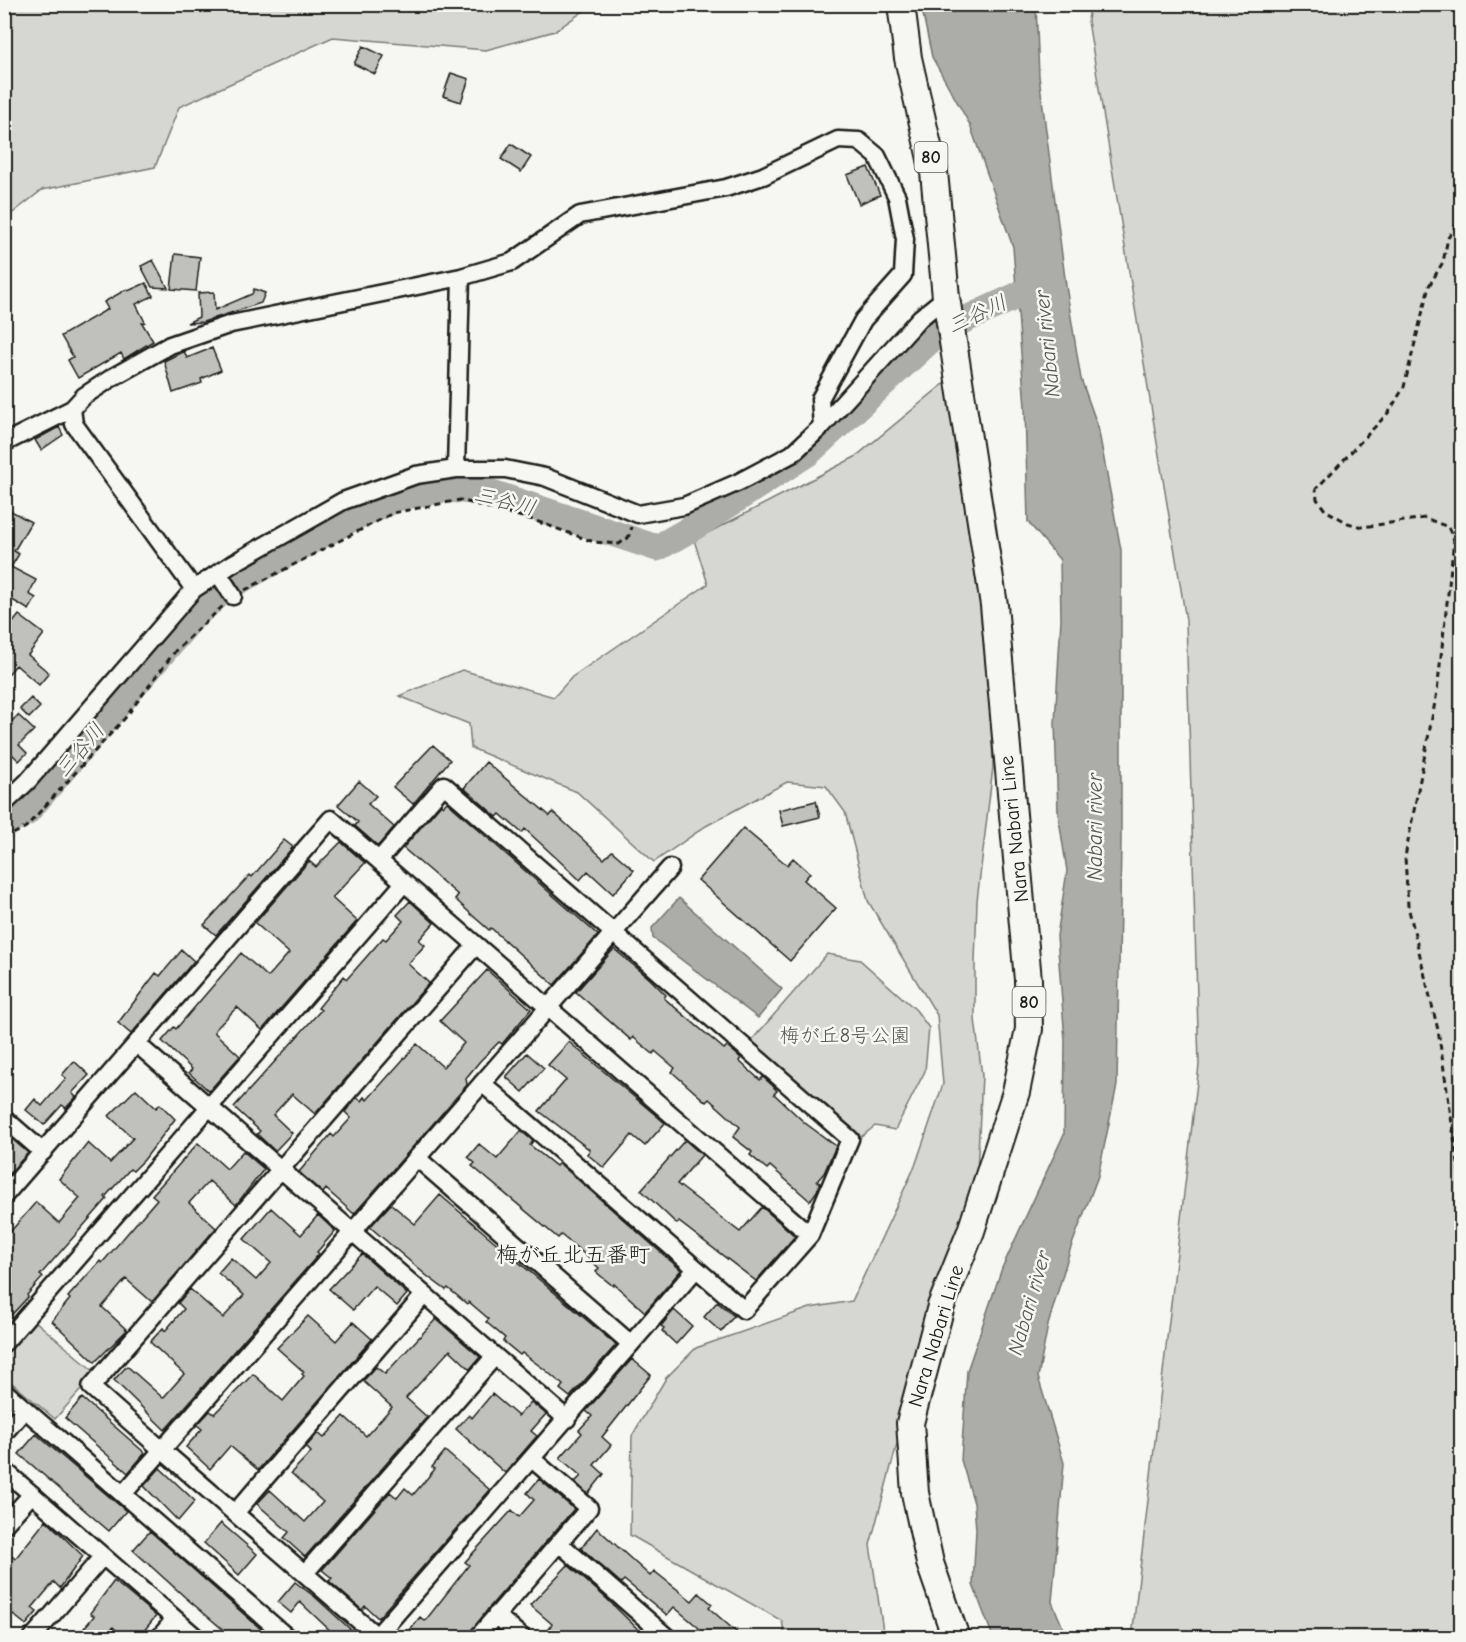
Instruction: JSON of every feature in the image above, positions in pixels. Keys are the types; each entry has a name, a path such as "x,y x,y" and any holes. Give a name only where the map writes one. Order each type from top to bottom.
{"main road":[{"name":"Nara Nabari Line","path":"901,4 908,58 934,172 948,304 998,642 1028,980 1029,1029 1016,1092 971,1231 941,1306 910,1423 915,1494 930,1563 956,1638"}],"street":[{"path":"4,443 72,409 84,396 113,377 170,345 231,324 461,277 512,262 580,215 726,189 764,176 838,140 859,141 877,156 897,197 905,239 903,275 863,320 820,399 822,426"},
{"path":"456,469 461,277"},
{"path":"4,804 28,781 194,589 343,501 416,475 456,469 505,469 544,477 638,514 684,506 739,482 792,454 822,426 920,318 948,304"},
{"path":"72,409 74,424 194,589"},
{"path":"219,573 232,594"},
{"path":"379,860 444,785 850,1140 810,1234 744,1310 482,1083"},
{"path":"4,1196 331,819 810,1234"},
{"path":"123,1494 670,868"},
{"path":"4,1343 404,883"},
{"path":"476,945 92,1387 378,1637 696,1269"},
{"path":"137,1044 567,1419"},
{"path":"4,1118 43,1152"},
{"path":"417,1158 631,1344"},
{"path":"235,1513 424,1295"},
{"path":"304,1573 495,1356"},
{"path":"4,1391 288,1638"},
{"path":"4,1433 25,1409"},
{"path":"477,1638 589,1508 532,1459"},
{"path":"4,1470 197,1638"},
{"path":"4,1526 32,1494"},
{"path":"559,1543 669,1638"},
{"path":"32,1638 103,1556"},
{"path":"496,1615 523,1638"},
{"path":"159,1638 175,1619"}],"path":[{"path":"1461,215 1448,238 1443,262 1429,286 1404,387 1389,412 1316,489 1317,499 1325,510 1348,523 1362,527 1425,518 1448,527 1454,540 1437,692 1405,857 1408,906 1438,1030 1461,1190"},
{"path":"4,839 26,827 125,718 176,650 232,594 393,513 460,500 533,520 594,542 619,544 628,538"}],"green space":[{"path":"5,4 592,5 555,31 486,50 333,37 179,107 155,167 42,190 5,219"},
{"path":"1090,5 1461,5 1461,1637 1132,1637 1199,1065 1186,620 1088,21"},
{"path":"946,382 976,580 989,637 993,767 977,901 975,1019 982,1076 976,1192 915,1377 870,1545 884,1637 785,1637 782,1621 630,1535 632,1436 666,1378 696,1348 810,1308 852,1301 915,1166 943,1084 937,1015 868,901 845,812 826,786 787,782 706,826 654,862 577,792 471,748 469,724 399,696 462,670 554,697 572,677 708,584 694,540 855,457"},
{"name":"梅が丘8号公園","path":"827,954 860,960 916,1010 929,1028 925,1071 895,1130 875,1126 861,1137 751,1041"},
{"path":"34,1320 96,1373 55,1419 5,1377 5,1353"}],"water":[{"name":"Nabari river","path":"921,5 1036,5 1039,76 1066,286 1081,379 1098,427 1121,550 1121,842 1117,1085 1098,1176 1070,1250 1048,1325 1038,1377 1064,1463 1052,1602 1067,1637 993,1637 973,1585 976,1530 974,1503 961,1460 967,1371 1002,1268 1064,1134 1065,1040 1057,936 1067,871 1058,813 1055,723 1061,619 1060,560 1028,522 1025,407 1013,247 970,125 932,57"},
{"path":"679,898 782,989 758,1018 653,938 652,928"}],"building":[{"path":"363,46 384,56 375,74 354,64"},
{"path":"451,73 469,79 461,102 443,96"},
{"path":"511,144 531,157 521,172 501,159"},
{"path":"868,167 880,195 859,204 847,175"},
{"path":"175,254 200,257 196,291 171,289"},
{"path":"153,260 168,288 152,287 141,266"},
{"path":"146,283 153,296 136,304 145,322 142,323 153,341 124,359 121,353 78,378 68,360 73,357 61,336 108,309 104,302 127,289 128,291"},
{"path":"254,289 265,293 261,303 203,322 187,323 199,317 198,293 214,292 215,310 252,294"},
{"path":"212,348 221,370 201,379 202,383 173,393 164,361 184,351 187,358"},
{"path":"59,427 63,435 41,450 35,440"},
{"path":"4,507 31,522 14,551 19,554 11,567 36,580 29,594 36,598 29,610 4,595"},
{"path":"19,615 44,634 28,655 49,673 39,685 16,665 4,679 4,634"},
{"path":"31,698 40,707 29,718 20,709"},
{"path":"18,715 34,730 19,745 27,753 19,761 4,746 4,729"},
{"path":"433,745 450,760 413,804 393,787"},
{"path":"486,762 550,816 553,812 604,859 612,851 634,870 613,894 588,871 580,880 525,829 522,833 500,814 497,817 464,788"},
{"path":"359,781 376,796 368,804 394,827 378,846 355,826 358,822 338,805"},
{"path":"816,801 820,817 783,826 779,810"},
{"path":"447,802 598,935 554,985 491,928 489,930 472,915 455,899 458,895 403,848 441,804 443,806"},
{"path":"743,828 787,865 793,858 810,873 804,880 836,908 790,961 698,880"},
{"path":"284,840 293,847 216,935 204,925 250,875 252,877"},
{"path":"341,842 365,863 332,898 357,921 262,1030 237,1007 215,1030 215,1033 240,1056 209,1091 189,1073 192,1069 162,1041 174,1027 176,1029 241,953 268,977 289,953 255,923 309,861 316,867"},
{"path":"410,901 434,923 419,940 425,945 408,964 429,983 315,1114 292,1094 273,1115 292,1133 275,1151 257,1134 260,1131 234,1107 321,1010 318,1008 344,976 347,979 383,938 386,940 403,921 397,915"},
{"path":"614,949 650,979 666,995 664,998 724,1049 727,1046 741,1058 739,1061 760,1080 763,1077 773,1086 777,1091 774,1094 805,1123 836,1146 824,1173 817,1181 820,1183 810,1201 770,1166 767,1169 750,1155 752,1152 733,1137 740,1127 709,1099 706,1102 672,1072 675,1068 655,1051 653,1054 633,1037 631,1040 576,992"},
{"path":"182,950 194,961 131,1034 118,1023 156,973 160,976"},
{"path":"487,970 531,1009 502,1044 499,1042 480,1061 466,1078 467,1085 354,1214 326,1189 323,1193 299,1172 331,1134 334,1137 351,1118 345,1112 357,1097 361,1101 364,1097 367,1100 417,1044 443,1067 464,1043 440,1021"},
{"path":"569,1042 665,1123 645,1146 632,1135 604,1168 587,1154 590,1150 539,1111 566,1080 548,1065"},
{"path":"527,1053 544,1068 523,1092 506,1077"},
{"path":"74,1061 89,1075 72,1093 76,1097 66,1108 62,1105 44,1125 26,1110 35,1099 42,1106 66,1078 62,1075"},
{"path":"136,1089 156,1108 160,1104 175,1119 144,1160 133,1171 130,1169 105,1197 107,1199 40,1275 43,1277 4,1323 4,1239 36,1202 59,1223 80,1198 59,1179 88,1143 110,1163 133,1138 109,1116"},
{"path":"521,1131 533,1141 530,1145 556,1166 559,1163 681,1270 645,1312 614,1284 613,1286 596,1272 599,1268 582,1252 561,1235 558,1238 472,1166 475,1163 468,1157 479,1144 497,1159"},
{"path":"4,1132 28,1153 4,1179"},
{"path":"685,1140 702,1155 677,1184 740,1232 762,1207 795,1236 756,1281 679,1222 677,1224 641,1190"},
{"path":"198,1143 227,1169 243,1151 264,1169 236,1205 209,1181 189,1203 216,1228 152,1302 126,1279 102,1307 127,1330 95,1362 52,1321 70,1299 68,1297 100,1261 102,1263 157,1199 152,1195"},
{"path":"440,1195 616,1345 570,1397 560,1389 563,1385 544,1369 522,1353 520,1355 503,1341 505,1338 486,1322 489,1319 469,1302 467,1304 448,1288 446,1290 427,1276 370,1227 391,1204 415,1224"},
{"path":"271,1208 301,1235 318,1215 335,1231 317,1252 319,1254 165,1430 114,1380 127,1366 163,1398 184,1374 150,1342 163,1328 165,1331 184,1309 178,1303 190,1289 223,1318 244,1295 218,1273 231,1258 256,1280 271,1263 244,1239"},
{"path":"362,1254 407,1294 397,1306 374,1286 353,1310 329,1289"},
{"path":"717,1302 734,1316 721,1332 704,1317"},
{"path":"674,1310 692,1326 676,1344 662,1331 664,1328 661,1326"},
{"path":"308,1316 336,1341 353,1322 372,1339 258,1470 230,1446 210,1469 186,1447 202,1429 197,1425 210,1411 214,1414 253,1374 283,1401 304,1376 302,1374 304,1372 277,1348"},
{"path":"436,1319 480,1357 470,1369 450,1350 406,1398 427,1417 305,1557 284,1538 289,1532 257,1504 270,1490 305,1522 323,1502 291,1473 311,1452 306,1447 318,1433 324,1438 344,1416 366,1436 392,1407 363,1381 376,1367 385,1374"},
{"path":"632,1359 651,1375 602,1437 611,1445 594,1465 604,1474 588,1494 575,1482 581,1476 560,1458 582,1433 579,1430 592,1416 586,1411"},
{"path":"492,1394 518,1416 531,1402 546,1414 531,1431 537,1436 505,1473 456,1429 469,1415 472,1418"},
{"path":"82,1398 145,1453 128,1473 65,1418"},
{"path":"36,1434 126,1511 109,1531 19,1454"},
{"path":"445,1451 490,1490 378,1618 365,1606 362,1610 329,1581 332,1578 322,1570 390,1492 397,1498 405,1488 413,1495 435,1469 432,1467"},
{"path":"160,1468 195,1501 178,1521 144,1486"},
{"path":"539,1479 574,1509 488,1609 467,1638 403,1638 420,1617 425,1621 469,1565 465,1562 512,1510 519,1517 534,1500 527,1493"},
{"path":"46,1520 83,1556 60,1588 54,1582 32,1608 37,1612 26,1625 4,1607 4,1563 11,1555 15,1559"},
{"path":"221,1523 257,1554 239,1575 204,1543"},
{"path":"597,1528 650,1576 654,1571 692,1601 699,1593 712,1604 709,1608 743,1638 702,1638 696,1632 699,1628 674,1607 667,1615 624,1580 621,1583 581,1548"},
{"path":"150,1531 271,1638 233,1638 186,1598 133,1550"},
{"path":"568,1565 647,1638 607,1638 600,1632 596,1638 558,1638 548,1629 552,1624 530,1605"},
{"path":"114,1581 156,1616 138,1638 125,1638 113,1627 104,1638 76,1638 94,1616 90,1613"},
{"path":"295,1582 360,1638 338,1638 300,1602 291,1613 278,1602"}],"waterway":[{"name":"三谷川","path":"4,823 26,813 193,617 226,588 351,519 400,497 446,489 489,492 657,548 694,527 808,453 940,331 1043,284"}],"district":[{"name":"梅が丘北五番町","path":"573,1255"}]}
